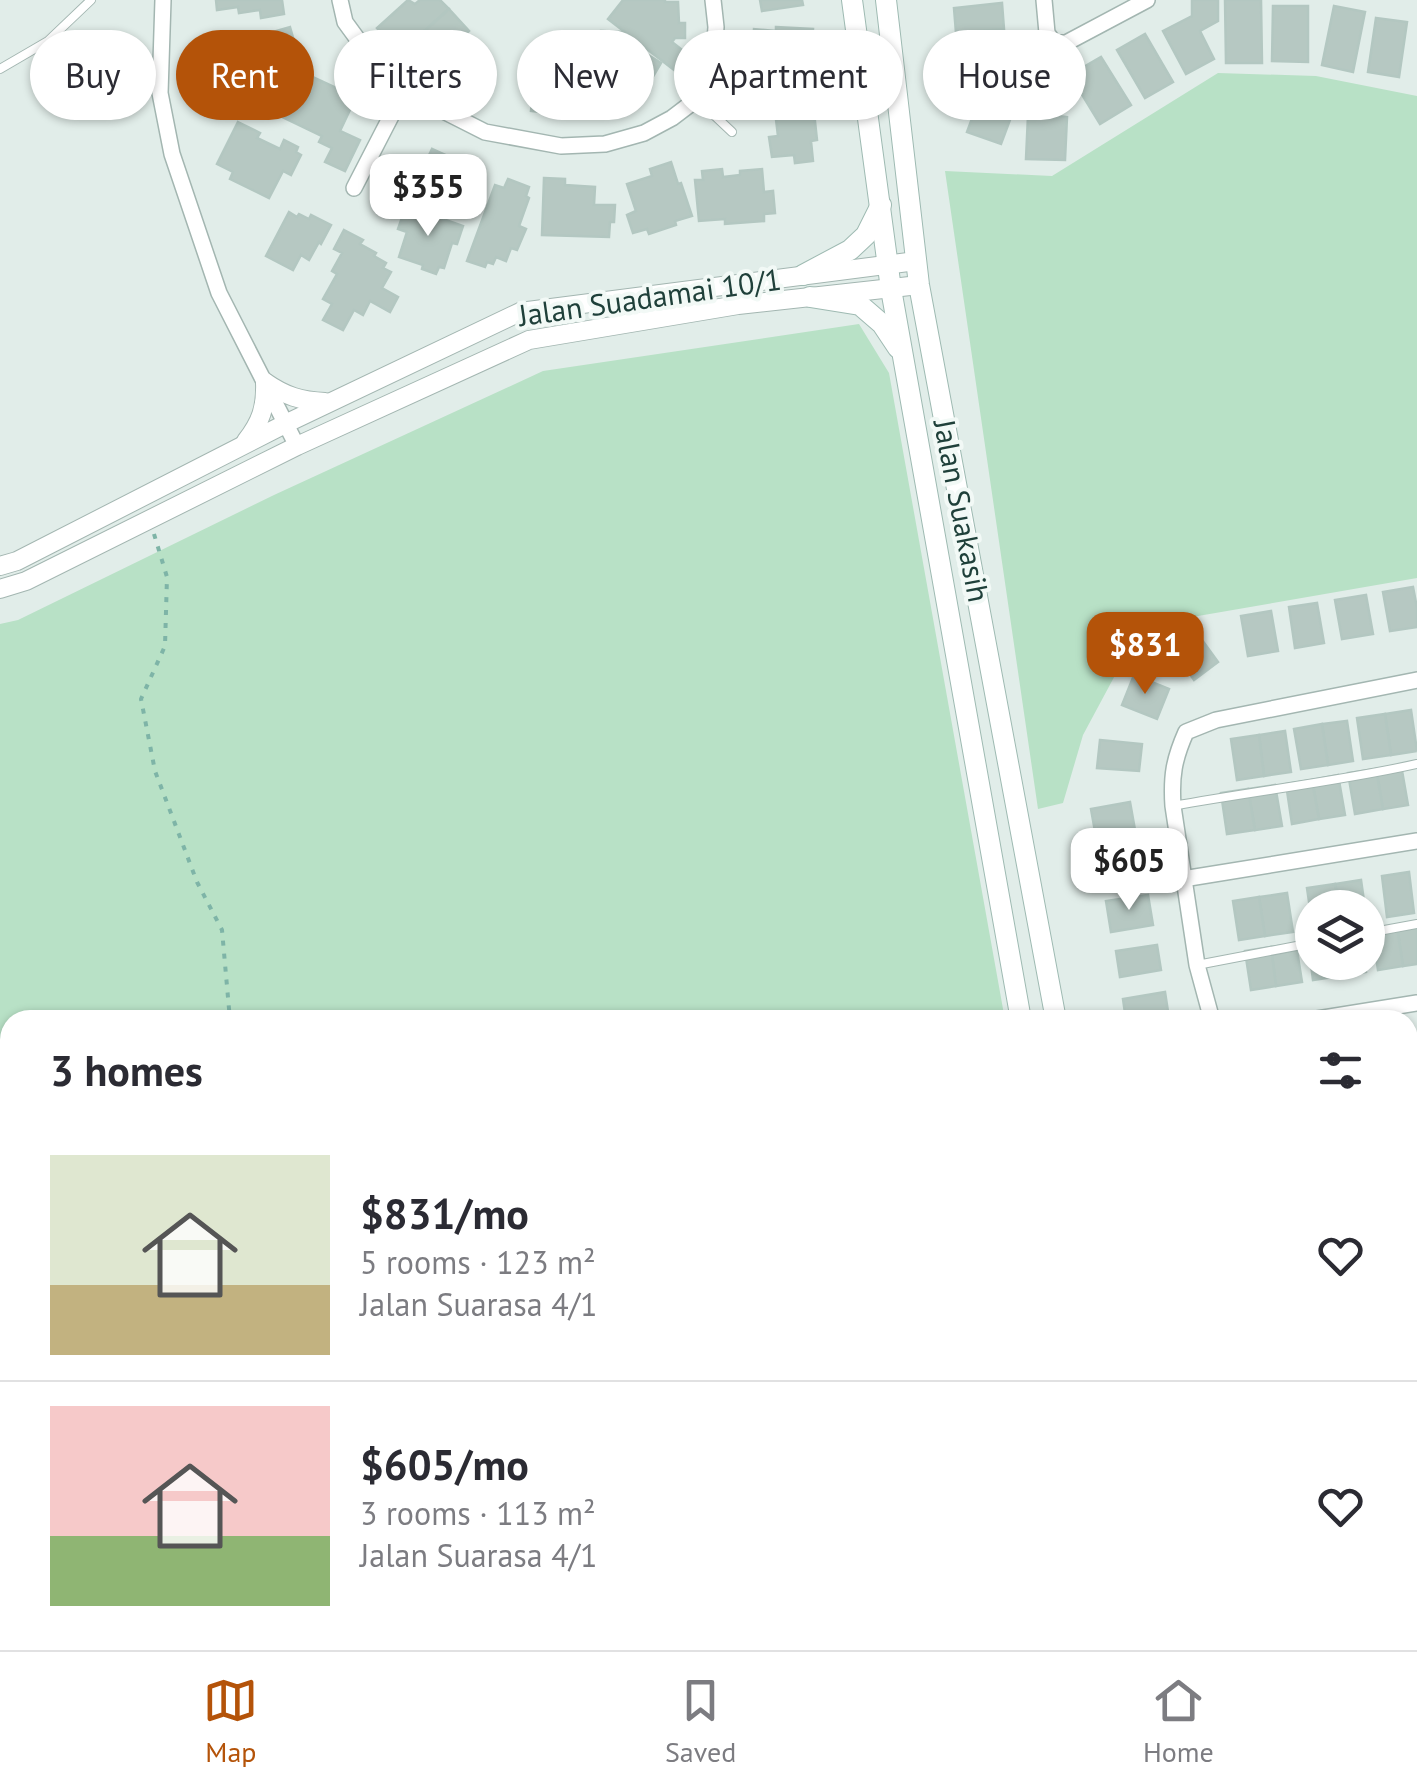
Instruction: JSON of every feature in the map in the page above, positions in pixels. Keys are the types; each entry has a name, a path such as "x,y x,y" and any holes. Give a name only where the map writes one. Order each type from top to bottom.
{"main road":[{"name":"Jalan Suakasih","path":"852,0 891,289 1019,1010"},
{"name":"Jalan Suakasih","path":"886,0 919,285 1054,1010"},
{"path":"803,275 850,250 866,235 881,204"},
{"path":"810,297 860,305 882,324 902,354"}],"street":[{"path":"163,0 160,93 172,154 219,293 297,446"},
{"path":"340,0 351,30"},
{"path":"713,0 716,30"},
{"path":"1044,0 1047,33 1054,42 1066,43 1147,0"},
{"path":"461,120 484,132 562,146 605,144 644,133 674,116"},
{"path":"354,188 389,120"},
{"name":"Jalan Suadamai 10/1","path":"0,566 520,312 916,261"},
{"name":"Jalan Suadamai 10/1","path":"0,588 26,581 297,446 530,340 738,305 919,285"},
{"path":"265,382 302,401 332,402"},
{"path":"242,446 259,424 266,402 265,382"},
{"path":"1209,1010 1196,964 1173,806 1174,758 1186,732 1216,720 1417,680"},
{"path":"1183,879 1417,841"},
{"path":"1374,1010 1417,1003"}],"lane":[{"path":"0,69 48,42 90,0"},
{"path":"719,120 732,132"},
{"path":"1173,806 1417,764"},
{"path":"1385,930 1417,924"},
{"path":"1196,964 1295,946"}],"path":[{"path":"150,520 167,577 165,646 141,699 156,772 197,882 222,930 229,1010"}],"green space":[{"path":"1218,73 1316,76 1417,96 1417,578 1198,616 1127,653 1083,735 1063,803 1038,809 945,171 1052,176"},
{"path":"859,324 889,373 1003,1010 0,1010 0,624 18,620 274,495 543,371"}],"building":[{"path":"216,0 282,0 284,14 261,18 260,10 217,10"},
{"path":"408,0 415,4 420,0 440,0 449,9 426,30 377,28"},
{"path":"623,0 678,2 679,23 685,23 685,30 674,30 674,70 654,54 654,30 622,30 608,19"},
{"path":"760,0 802,0 803,5 762,11"},
{"path":"1192,0 1218,0 1218,21 1200,31 1214,59 1186,74 1163,31 1192,16"},
{"path":"1225,0 1261,0 1262,63 1226,63"},
{"path":"1002,3 1004,29 956,30 954,8"},
{"path":"1273,6 1308,6 1308,62 1272,61"},
{"path":"1334,6 1365,12 1353,72 1322,65"},
{"path":"449,9 468,30 426,30"},
{"path":"1376,18 1407,22 1399,77 1368,72"},
{"path":"776,27 813,29 813,30"},
{"path":"1145,34 1173,82 1145,98 1117,50"},
{"path":"1101,57 1131,105 1100,124 1086,101 1086,66"},
{"path":"314,78 334,87 334,120 345,120 340,131 360,140 345,171 325,162 332,148 319,142 322,136 288,120 314,120"},
{"path":"776,120 815,120 817,140 811,141 813,161 795,163 794,155 772,157 769,137 778,136"},
{"path":"971,120 1010,120 1001,144 967,132"},
{"path":"1028,120 1067,120 1065,160 1026,159"},
{"path":"238,122 260,133 257,138 280,149 284,140 298,147 296,152 301,155 291,175 283,171 269,198 230,179 233,172 217,164"},
{"path":"432,149 459,161 457,165 475,174 468,189 475,193 467,210 422,189 419,195 401,186 411,165 422,170"},
{"path":"671,162 692,216 649,234 647,229 633,233 627,215 636,211 627,184 652,176 650,169"},
{"path":"722,169 723,177 762,169 764,192 773,191 775,213 764,214 764,221 699,221 695,180 703,180 702,171"},
{"path":"544,178 565,179 565,185 595,187 594,205 615,205 609,237 542,235"},
{"path":"508,179 529,187 519,226 526,229 517,250 511,248 506,261 496,257 493,264 487,262 485,267 467,261 495,185 504,188"},
{"path":"406,206 463,226 457,244 452,243 444,268 439,267 436,274 399,257 407,232 398,229"},
{"path":"289,212 309,219 311,215 331,225 309,260 301,255 293,270 266,256"},
{"path":"344,230 363,240 360,244 386,263 383,268 391,272 382,288 398,297 390,312 370,301 363,315 354,310 343,330 323,320 332,304 323,299 337,274 332,271 342,253 334,249"},
{"path":"1413,587 1417,627 1390,631 1383,592"},
{"path":"1366,595 1373,634 1342,639 1335,600"},
{"path":"1317,603 1324,643 1295,648 1289,607"},
{"path":"1271,611 1278,651 1248,656 1241,616"},
{"path":"1194,629 1218,662 1194,680 1170,646"},
{"path":"1134,675 1169,689 1157,719 1122,705"},
{"path":"1411,710 1417,751 1391,755 1385,714"},
{"path":"1385,714 1391,755 1363,759 1357,718"},
{"path":"1347,721 1353,761 1328,765 1322,724"},
{"path":"1322,724 1328,765 1301,769 1294,729"},
{"path":"1285,731 1291,772 1264,776 1259,735"},
{"path":"1259,735 1264,776 1237,780 1231,739"},
{"path":"1100,740 1142,744 1139,771 1097,768"},
{"path":"1401,765 1408,805 1383,809 1376,769"},
{"path":"1376,769 1383,809 1355,814 1348,773"},
{"path":"1338,775 1345,815 1319,819 1312,780"},
{"path":"1312,780 1319,819 1292,824 1286,784"},
{"path":"1275,785 1282,826 1255,830 1248,789"},
{"path":"1248,789 1255,830 1227,834 1221,793"},
{"path":"1130,802 1135,830 1096,837 1091,809"},
{"path":"1137,850 1142,878 1103,884 1098,856"},
{"path":"1409,872 1414,913 1387,917 1382,876"},
{"path":"1361,880 1362,890 1336,890 1335,884"},
{"path":"1335,884 1336,890 1307,890"},
{"path":"1287,893 1293,932 1265,936 1259,897"},
{"path":"1148,895 1153,925 1111,932 1106,901"},
{"path":"1259,897 1265,936 1239,940 1233,901"},
{"path":"1417,924 1417,964 1403,966 1397,927"},
{"path":"1397,927 1403,966 1385,969 1385,928"},
{"path":"1295,944 1295,980 1302,982 1276,986 1271,947"},
{"path":"1157,945 1161,970 1120,977 1116,951"},
{"path":"1271,947 1276,986 1251,990 1245,951"},
{"path":"1165,992 1168,1010 1125,1010 1123,999"}]}
